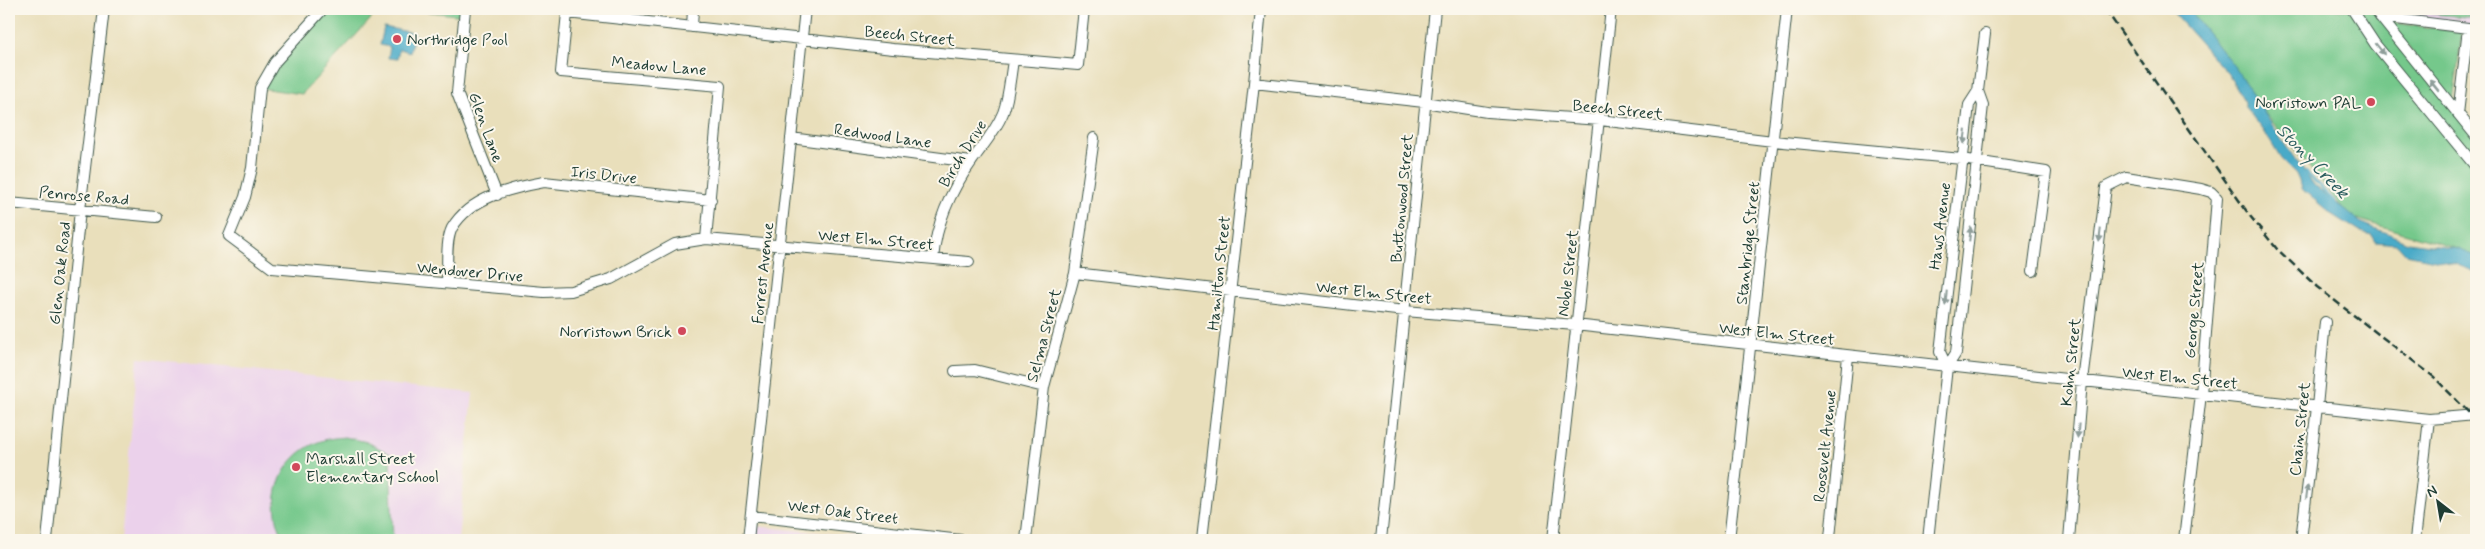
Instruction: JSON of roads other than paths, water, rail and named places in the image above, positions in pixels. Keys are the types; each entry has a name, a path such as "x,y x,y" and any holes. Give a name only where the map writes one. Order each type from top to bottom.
{"street":[{"name":"Glen Oak Road","path":"47,540 80,210 104,9"},
{"name":"Wendover Drive","path":"323,9 274,62 260,88 252,168 245,197 229,236 272,268 544,292 571,291 611,279 675,244 706,239 780,245"},
{"name":"Glen Lane","path":"465,9 458,93 497,195"},
{"path":"692,27 693,9"},
{"name":"Forrest Avenue","path":"748,540 806,9"},
{"name":"Beech Street","path":"565,11 692,27 1014,61 1078,65 1084,9"},
{"name":"Hamilton Street","path":"1202,540 1261,9"},
{"name":"Buttonwood Street","path":"1380,540 1435,9"},
{"name":"Noble Street","path":"1553,540 1611,9"},
{"name":"Stanbridge Street","path":"1729,540 1752,346 1787,9"},
{"path":"2352,9 2380,50 2476,167"},
{"name":"Meadow Lane","path":"565,11 561,72 720,86 706,239"},
{"path":"2377,13 2472,28 2458,114"},
{"path":"2377,13 2476,136"},
{"name":"Haws Avenue","path":"1947,367 1940,352 1962,159 1969,105 1978,91 1985,34"},
{"name":"Birch Drive","path":"933,259 935,239 942,215 971,162 989,140 1003,112 1014,61"},
{"name":"Beech Street","path":"1254,83 1424,102 1487,112 1600,120 1773,141 1962,159 2046,172 2033,271"},
{"name":"Haws Avenue","path":"1928,540 1947,367 1956,353 1966,271 1983,105 1978,91"},
{"name":"Redwood Lane","path":"792,138 971,162"},
{"name":"Selma Street","path":"1026,540 1044,387 1075,273 1094,138"},
{"name":"George Street","path":"2106,186 2126,178 2150,180 2211,192 2216,198 2201,394 2184,540"},
{"name":"Iris Drive","path":"446,282 452,229 478,202 520,187 544,182 710,200"},
{"name":"Kohn Street","path":"2069,540 2082,381 2106,186"},
{"name":"Penrose Road","path":"9,203 156,217"},
{"name":"West Elm Street","path":"780,245 969,262"},
{"path":"1950,269 1966,271"},
{"name":"West Elm Street","path":"1075,273 1405,311 1575,325 1752,346 2429,419 2476,415"},
{"name":"Chain Street","path":"2301,540 2325,322"},
{"name":"Roosevelt Avenue","path":"1830,538 1848,356"},
{"path":"955,371 976,370 1044,387"},
{"path":"2415,540 2429,419"},
{"name":"West Oak Street","path":"751,516 961,540"}],"water":[{"path":"2170,9 2189,9 2237,70 2283,142 2314,185 2360,222 2408,242 2458,249 2476,256 2476,272 2455,264 2406,254 2397,244 2376,242 2372,235 2360,232 2329,212 2303,190 2296,174 2281,159 2264,131 2245,107 2245,102 2228,74"},
{"name":"Northridge Pool","path":"384,27 414,33 410,52 399,49 397,59 388,58 390,47 380,45"}],"waterway":[{"name":"Stony Creek","path":"2306,172 2334,201"}],"railway":[{"path":"2105,9 2250,216 2277,249 2317,287 2434,377 2476,420"}],"place":[{"name":"Northridge Pool","path":"397,39"},
{"name":"Norristown PAL","path":"2371,102"},
{"name":"Norristown Brick","path":"682,331"},
{"name":"Marshall Street Elementary School","path":"296,467"}]}
